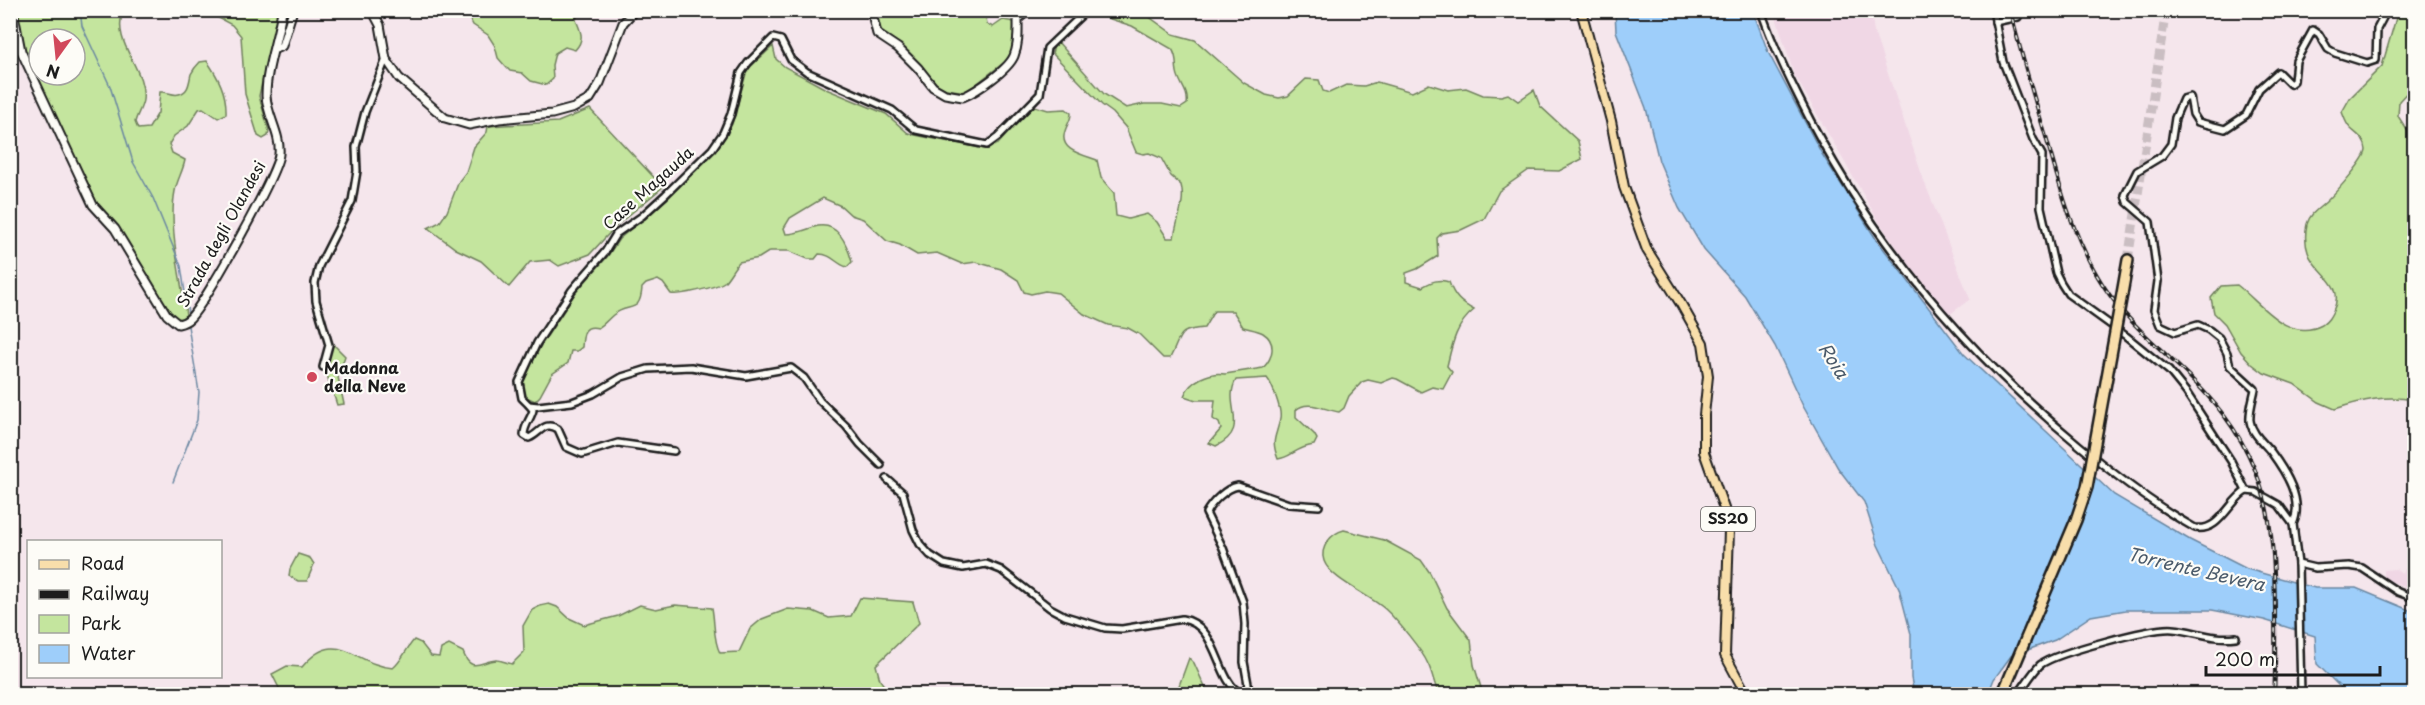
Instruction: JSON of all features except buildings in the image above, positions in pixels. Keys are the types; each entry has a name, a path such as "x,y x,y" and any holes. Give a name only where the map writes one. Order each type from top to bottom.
{"highway":[{"path":"2003,694 2076,520 2087,487 2128,260"}],"main road":[{"name":"Strada degli Olandesi","path":"13,10 21,51 93,205 115,229 166,315 178,324 190,319 201,303 253,211 277,163 279,148 267,98 282,10"},
{"path":"274,49 282,46 293,10"},
{"path":"372,10 380,25 386,59 399,78 445,118 469,125 500,119 552,114 574,108 590,99 600,83 623,23 635,10"},
{"path":"871,10 877,34 898,48 933,87 945,94 963,97 989,80 1012,60 1018,36 1018,19 1029,10"},
{"name":"SS20","path":"1581,10 1611,121 1624,188 1647,250 1703,343 1707,359 1704,452 1727,517 1729,530 1725,655 1746,694"}],"street":[{"name":"Case Magauda","path":"529,405 522,398 519,382 545,331 572,290 605,252 616,234 642,216 712,149 723,133 731,114 741,73 747,63 773,38 781,40 791,60 807,72 892,110 916,130 987,145 998,137 1040,94 1047,48 1087,10"},
{"path":"1761,10 1782,63 1819,139 1870,218 1937,309 2000,375 2047,419 2108,469 2195,528 2203,529 2212,526 2235,499 2246,491 2256,492 2279,505 2293,524 2298,566 2298,647 2301,694"},
{"path":"1993,10 2003,62 2033,139 2042,155 2041,207 2056,273 2061,283 2068,294 2169,371 2186,392 2232,461 2246,491"},
{"path":"2293,524 2298,513 2295,495 2282,469 2256,435 2250,422 2255,389 2230,366 2227,353 2219,338 2209,330 2198,325 2175,332 2160,325 2154,310 2158,281 2150,222 2127,202 2125,195 2137,171 2162,156 2171,144 2175,118 2183,99 2190,97 2193,114 2198,122 2225,129 2246,115 2259,89 2278,72 2287,83 2294,81 2296,61 2313,30 2319,34 2328,49 2335,53 2367,63 2376,60 2377,29 2387,10"},
{"path":"1995,22 2018,17"},
{"path":"323,367 329,345 316,301 315,283 320,266 352,201 357,171 356,147 365,112 386,59"},
{"path":"529,405 572,402 593,394 622,377 648,369 691,367 746,376 791,368 804,378 820,401 881,465"},
{"path":"529,405 533,410 524,430 524,435 529,438 543,426 548,425 558,429 566,447 582,454 618,443 674,451"},
{"path":"887,479 903,493 920,544 930,555 944,564 963,568 986,564 1001,570 1050,608 1088,624 1122,629 1182,619 1191,620 1201,628 1218,655 1231,686 1241,693 1244,693 1248,684 1244,662 1243,602 1223,548 1206,513 1210,506 1227,491 1238,486 1288,504 1319,506"},
{"path":"2298,566 2362,568 2398,592 2415,598"},
{"path":"2018,694 2039,666 2063,654 2158,630 2173,629 2219,639 2236,637"}],"shaded area":[{"path":"1774,11 1871,11 1874,32 1924,181 1970,299 1949,315 1911,268 1879,222 1794,74"},
{"path":"2414,551 2414,594 2404,590 2405,587 2384,578 2384,570 2396,569 2402,573 2412,560 2410,557"}],"green space":[{"path":"16,11 123,11 122,34 143,88 143,100 135,122 138,129 149,128 158,113 160,92 177,94 185,91 191,74 200,62 207,61 215,73 223,92 226,114 218,118 203,108 199,109 188,126 174,136 169,144 172,153 185,160 173,205 176,253 186,315 183,319 169,312 125,239 100,209 42,87 87,87 87,27 27,27 27,56"},
{"path":"215,11 278,11 259,96 269,131 268,136 263,139 258,136 245,94 241,36 232,25 215,16"},
{"path":"466,11 579,11 576,20 581,39 575,50 565,47 555,53 552,65 553,79 546,85 531,81 522,73 510,71 498,58 495,46 488,35 473,25"},
{"path":"876,11 985,11 987,24 993,27 1003,20 1015,22 1015,42 1011,57 966,92 946,89 938,85 905,49 882,33"},
{"path":"1141,11 1173,34 1195,40 1244,83 1266,95 1279,98 1288,96 1306,79 1319,80 1323,91 1329,93 1346,85 1364,86 1377,82 1412,92 1429,84 1448,90 1466,88 1483,95 1508,94 1518,101 1534,90 1540,106 1578,141 1582,159 1559,171 1529,170 1499,191 1484,219 1461,230 1442,233 1437,238 1438,256 1406,273 1406,282 1422,287 1432,282 1449,282 1458,299 1474,310 1463,322 1456,335 1447,366 1452,372 1443,389 1432,387 1421,392 1393,378 1381,383 1368,380 1362,382 1349,396 1344,408 1339,412 1311,405 1300,407 1296,410 1296,417 1317,439 1314,445 1278,459 1274,442 1280,409 1269,381 1267,378 1236,380 1232,398 1234,424 1232,432 1227,439 1216,446 1209,443 1221,429 1219,423 1213,419 1215,400 1196,400 1184,396 1190,386 1201,378 1219,373 1263,368 1272,350 1267,337 1261,332 1243,327 1233,311 1214,311 1204,328 1188,330 1178,339 1170,358 1163,358 1139,334 1128,328 1108,325 1084,314 1058,293 1024,292 1018,280 1001,269 976,262 962,264 937,253 917,255 900,245 887,241 863,219 851,215 841,206 823,198 790,218 784,228 786,234 822,226 835,230 844,241 852,262 847,267 823,254 819,254 815,259 808,259 789,251 770,251 759,258 739,262 724,282 706,289 671,294 658,280 646,284 642,288 639,302 636,305 619,311 598,328 593,327 585,331 582,347 577,351 571,351 568,363 552,374 535,401 524,396 522,385 540,347 576,292 607,257 619,239 670,196 722,142 732,124 747,70 773,46 776,59 785,67 826,89 886,114 908,133 915,135 985,149 998,144 1035,106 1048,110 1066,109 1071,113 1065,131 1065,143 1079,154 1097,160 1101,178 1114,193 1116,216 1128,219 1147,214 1157,222 1167,238 1174,238 1182,205 1181,185 1171,176 1161,158 1149,153 1136,152 1126,128 1052,53 1058,42 1104,94 1126,108 1144,104 1162,104 1181,108 1187,104 1187,95 1178,76 1176,58 1172,49 1132,26 1107,18 1106,12"},
{"path":"2398,11 2414,11 2414,85 2399,101 2398,116 2414,141 2414,400 2374,399 2335,409 2319,402 2294,384 2264,373 2252,364 2241,352 2225,324 2214,313 2211,298 2221,286 2237,285 2275,318 2297,329 2309,329 2322,325 2330,317 2336,301 2336,293 2308,252 2307,224 2313,214 2344,183 2365,154 2364,142 2349,126 2342,112 2350,98 2382,66"},
{"path":"590,109 663,187 617,225 590,254 559,266 550,260 530,262 509,287 481,261 456,249 428,228 440,222 447,212 459,181 466,172 474,147 487,132 488,126 558,122"},
{"path":"334,345 345,356 338,377 344,404 337,405 327,371 328,357"},
{"path":"1344,530 1384,540 1421,560 1447,608 1471,640 1474,665 1483,694 1439,694 1425,658 1396,620 1385,609 1342,581 1328,568 1323,556 1325,546 1331,537"},
{"path":"298,554 310,558 314,564 307,581 298,581 289,576"},
{"path":"860,598 913,602 919,623 876,665 880,680 890,694 282,694 272,674 287,666 302,667 314,655 326,649 336,648 367,661 393,668 414,640 421,643 431,656 439,657 441,649 449,645 463,652 466,659 473,665 497,660 512,664 524,652 523,626 532,610 549,604 584,625 618,616 640,605 656,609 675,605 712,608 715,637 720,653 739,652 750,629 762,619 788,609 813,611 829,618 851,616"},
{"path":"1189,658 1194,663 1208,694 1176,694"}],"water":[{"path":"1615,11 1753,11 1768,52 1822,154 1876,239 1964,354 2114,495 2190,540 2247,569 2315,588 2356,588 2414,612 2414,694 2377,694 2343,690 2317,664 2315,636 2264,620 2212,610 2126,610 2091,616 2055,640 2011,656 1994,679 1988,694 1914,694 1911,678 1911,634 1899,588 1878,545 1864,502 1838,468 1803,406 1775,346 1745,296 1704,250 1679,208 1659,161 1646,108 1616,31"}],"waterway":[{"path":"80,10 82,26 110,86 133,162 153,198 181,266 188,313"},
{"path":"173,482 197,420 199,392 188,326"}],"tunnel":[{"path":"2128,260 2166,10"}],"railway":[{"path":"2010,10 2063,194 2076,232 2093,268 2126,315 2206,394 2242,443 2254,468 2269,520 2272,548 2275,608 2274,694"}],"place":[{"name":"Madonna della Neve","path":"312,377"}],"water label":[{"name":"Roia","path":"1833,361"},
{"name":"Torrente Bevera","path":"2196,570"}]}
